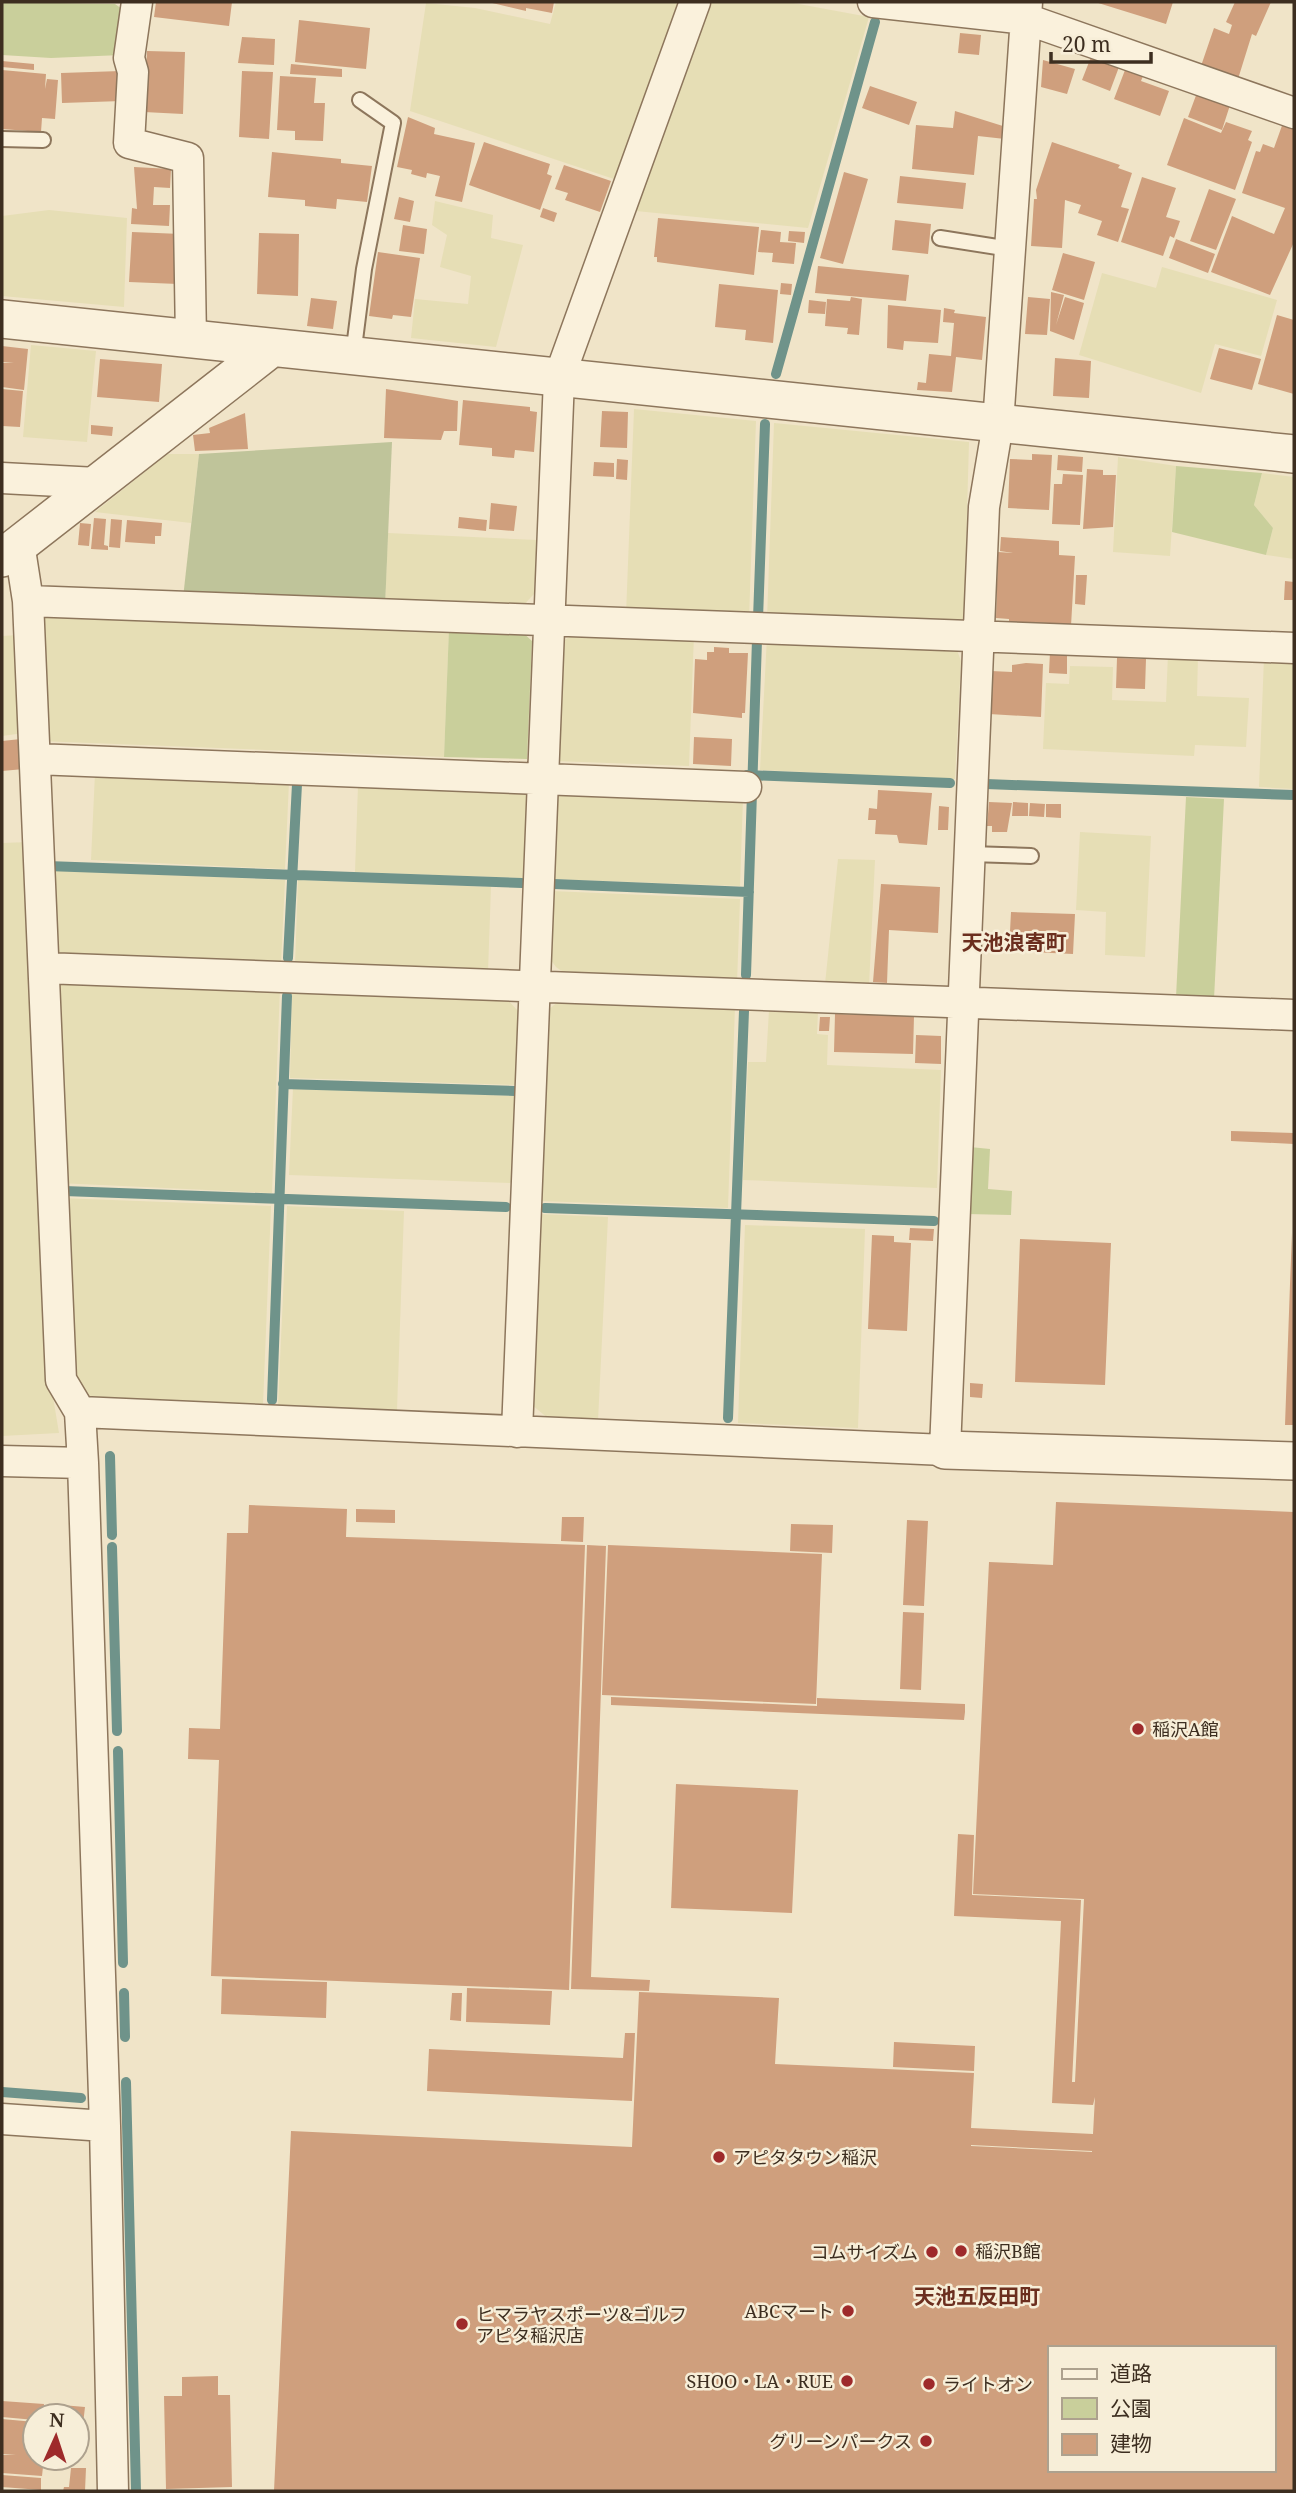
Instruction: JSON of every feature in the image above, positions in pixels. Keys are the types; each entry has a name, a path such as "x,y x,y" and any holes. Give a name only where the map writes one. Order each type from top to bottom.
{"street":[{"path":"137,2 129,58 133,72 129,143 188,158 191,340"},
{"path":"517,1432 559,378 695,2"},
{"path":"873,2 1026,10 1294,113"},
{"path":"945,1450 984,506 998,424 1026,10"},
{"path":"2,319 1294,454"},
{"path":"113,2491 105,2126 83,1463 80,1412 61,1380 28,601 10,550 270,349"},
{"path":"2,478 97,483"},
{"path":"28,601 1294,648"},
{"path":"34,759 746,787"},
{"path":"44,968 534,988 963,1000 1294,1015"},
{"path":"80,1412 945,1450 1294,1461"},
{"path":"2,1461 83,1463"},
{"path":"2,2119 105,2126"}],"lane":[{"path":"353,357 364,269 393,123 360,100"},
{"path":"2,139 43,140"},
{"path":"940,237 1010,249"},
{"path":"970,854 1031,856"}],"shaded area":[{"path":"556,2 680,2 617,180 410,111 426,3 475,8 550,24"},
{"path":"788,2 869,17 808,228 636,211 708,4"},
{"path":"435,201 493,215 491,238 523,245 496,347 411,338 415,299 468,304 471,276 440,267 447,235 432,225"},
{"path":"49,210 127,218 124,307 2,296 2,216"},
{"path":"1162,267 1277,300 1261,356 1215,344 1201,393 1079,355 1102,273 1156,288"},
{"path":"31,345 96,351 87,442 23,437"},
{"path":"634,409 756,421 749,619 626,615"},
{"path":"774,423 969,442 964,618 949,627 767,620"},
{"path":"167,454 199,454 191,523 95,512"},
{"path":"1118,457 1176,466 1170,556 1113,552"},
{"path":"1262,473 1294,477 1294,559 1266,555 1273,528 1254,505"},
{"path":"388,533 537,540 534,594 519,610 385,607"},
{"path":"46,611 449,628 444,757 39,741 34,624"},
{"path":"579,631 694,635 689,766 555,761 560,643"},
{"path":"19,635 24,733 2,736 2,636"},
{"path":"767,637 957,650 961,661 955,779 760,770"},
{"path":"1168,654 1198,656 1197,696 1249,698 1246,747 1195,745 1194,756 1043,749 1046,683 1069,684 1070,666 1113,667 1112,700 1166,702"},
{"path":"1264,657 1294,658 1294,789 1259,787"},
{"path":"95,773 289,782 285,869 91,860"},
{"path":"358,785 523,791 528,796 525,878 355,872"},
{"path":"554,790 743,798 740,886 551,879"},
{"path":"1080,832 1151,836 1145,957 1105,955 1106,912 1076,910"},
{"path":"29,842 53,1397 59,1433 2,1436 2,843"},
{"path":"838,859 875,860 869,986 825,984"},
{"path":"43,870 285,880 281,964 62,955 54,951"},
{"path":"298,880 491,887 488,972 295,965"},
{"path":"551,891 740,899 737,983 570,977 556,967 548,956"},
{"path":"62,980 280,988 272,1193 58,1183 52,989"},
{"path":"292,989 505,997 520,1013 518,1085 290,1078"},
{"path":"561,999 735,1006 728,1208 540,1201 547,1011"},
{"path":"769,1010 818,1012 817,1034 828,1035 827,1065 941,1070 937,1188 743,1180 748,1062 766,1062"},
{"path":"293,1088 520,1096 516,1178 510,1183 289,1175"},
{"path":"60,1198 271,1206 263,1405 83,1397 68,1379"},
{"path":"287,1206 404,1211 397,1410 278,1405"},
{"path":"539,1214 608,1217 598,1421 549,1419 532,1405"},
{"path":"745,1225 865,1229 858,1428 738,1423"}],"green space":[{"path":"2,2 115,4 125,11 121,55 51,58 2,55"},
{"path":"392,442 385,607 183,598 199,454"},
{"path":"1176,466 1262,473 1254,505 1273,528 1266,555 1172,532"},
{"path":"449,628 521,631 532,641 527,759 444,757"},
{"path":"1186,797 1224,799 1214,999 1176,997"},
{"path":"970,1147 990,1149 988,1189 1012,1191 1011,1215 967,1214"}],"building":[{"path":"156,2 232,2 229,26 154,17"},
{"path":"488,2 554,2 552,13 526,8 526,11"},
{"path":"1095,2 1173,2 1166,24"},
{"path":"1235,2 1271,2 1256,36 1252,34 1238,79 1201,66 1214,28 1229,34 1232,25 1226,22"},
{"path":"299,20 370,28 366,69 295,62"},
{"path":"960,33 981,35 979,55 958,53"},
{"path":"242,37 275,39 274,65 238,63"},
{"path":"147,51 185,52 183,114 144,112"},
{"path":"1091,57 1119,67 1110,91 1082,80"},
{"path":"1043,60 1075,69 1067,94 1041,87"},
{"path":"2,61 34,64 34,70 2,67"},
{"path":"291,64 342,69 342,77 290,74"},
{"path":"2,70 46,74 45,89 47,79 58,80 55,119 42,118 41,132 2,129"},
{"path":"1125,70 1143,76 1141,81 1169,91 1160,116 1114,99"},
{"path":"121,71 122,101 62,103 61,73"},
{"path":"242,71 273,72 269,139 239,137"},
{"path":"280,76 316,78 314,103 325,103 323,141 295,140 295,131 277,130"},
{"path":"870,86 917,102 909,125 862,108"},
{"path":"1198,90 1231,102 1222,130 1188,117"},
{"path":"955,111 1006,127 1005,139 978,136 974,175 912,169 916,125 953,128"},
{"path":"408,117 435,128 434,134 475,143 462,202 435,196 440,176 427,173 426,178 411,174 412,170 397,167"},
{"path":"1184,118 1221,133 1226,122 1252,131 1248,140 1252,142 1235,190 1167,165"},
{"path":"1284,120 1294,123 1294,242 1270,295 1211,272 1232,216 1274,234 1285,208 1242,193 1256,151 1260,152 1263,144 1274,148"},
{"path":"484,142 550,164 547,174 552,176 540,210 469,185"},
{"path":"1052,142 1120,165 1118,168 1132,173 1121,207 1129,209 1118,242 1097,235 1102,221 1078,213 1081,205 1065,200 1062,248 1031,246 1034,199 1037,199 1036,190"},
{"path":"272,152 341,159 341,163 372,166 367,202 337,199 336,209 305,206 305,200 268,197"},
{"path":"564,165 611,181 600,212 565,200 568,193 555,189"},
{"path":"134,167 171,169 170,188 154,187 153,205 170,205 169,226 131,224 132,208 137,209"},
{"path":"844,172 868,179 843,264 820,258"},
{"path":"900,176 966,183 963,209 897,203"},
{"path":"1142,177 1176,188 1166,217 1180,221 1174,238 1170,236 1163,256 1121,242"},
{"path":"1209,189 1236,199 1216,250 1190,241"},
{"path":"399,197 414,201 410,222 394,219"},
{"path":"543,208 557,213 554,222 540,217"},
{"path":"658,218 759,227 754,275 657,262 657,257 654,257"},
{"path":"895,220 931,224 928,254 892,250"},
{"path":"403,225 427,229 424,254 399,251"},
{"path":"761,230 781,232 780,242 796,243 794,264 772,262 773,253 758,252"},
{"path":"789,231 805,232 804,243 788,241"},
{"path":"132,232 181,234 178,284 129,282"},
{"path":"259,233 299,234 298,296 257,294"},
{"path":"1176,239 1215,254 1208,273 1169,258"},
{"path":"378,252 420,258 411,317 393,315 392,319 369,316"},
{"path":"1063,253 1095,262 1084,300 1052,290"},
{"path":"818,266 909,275 906,301 815,293"},
{"path":"781,283 792,284 791,295 780,294"},
{"path":"719,284 778,290 773,343 745,340 746,330 715,327"},
{"path":"1051,292 1064,295 1056,325 1065,297 1084,303 1074,340 1050,331"},
{"path":"851,297 862,299 859,335 847,334 848,328 825,326 827,299 850,301"},
{"path":"1028,297 1050,299 1047,335 1025,334"},
{"path":"311,298 337,301 333,329 307,326"},
{"path":"809,300 826,302 825,314 808,313"},
{"path":"888,305 941,310 938,343 904,341 903,350 887,348"},
{"path":"944,308 955,310 954,313 986,317 982,360 956,357 952,392 917,390 918,382 926,383 929,354 951,356 954,323 943,322"},
{"path":"1277,315 1294,320 1294,394 1258,384"},
{"path":"2,346 28,349 24,390 2,387 2,363 14,363 2,362"},
{"path":"1219,348 1261,359 1252,390 1210,379"},
{"path":"1055,358 1091,361 1089,398 1053,396"},
{"path":"100,359 162,364 159,402 97,397"},
{"path":"2,389 23,391 20,427 2,426"},
{"path":"386,389 458,401 457,431 444,431 441,440 384,438"},
{"path":"463,400 530,407 530,411 537,412 534,452 515,450 514,458 492,456 492,448 459,445"},
{"path":"602,411 628,412 627,448 600,447"},
{"path":"245,413 248,449 195,451 193,435 210,433 209,428"},
{"path":"91,425 113,427 112,436 91,434"},
{"path":"1032,454 1052,455 1049,510 1008,508 1010,459 1032,460"},
{"path":"1058,455 1083,457 1082,472 1057,470"},
{"path":"617,459 628,460 627,480 616,479"},
{"path":"594,462 614,463 614,477 593,476"},
{"path":"1087,469 1103,470 1103,475 1116,475 1113,527 1083,529"},
{"path":"1063,474 1083,475 1080,525 1052,524 1054,484 1062,484"},
{"path":"491,503 517,506 514,531 489,529"},
{"path":"459,517 487,520 486,531 458,528"},
{"path":"94,518 106,519 104,545 108,546 108,550 91,549"},
{"path":"111,519 122,520 120,548 109,547"},
{"path":"127,520 162,523 161,536 155,536 155,544 125,542"},
{"path":"80,523 91,524 89,546 78,545"},
{"path":"1001,537 1059,541 1059,555 1075,556 1071,626 1009,623 1009,619 996,618 998,552 1013,553 1000,551"},
{"path":"1076,575 1087,575 1085,605 1075,604"},
{"path":"1285,581 1294,582 1294,600 1284,600"},
{"path":"714,647 729,648 729,653 748,653 745,713 742,713 742,718 693,713 695,659 707,660 707,652 714,652"},
{"path":"1050,652 1067,653 1067,674 1049,673"},
{"path":"1117,658 1146,659 1145,689 1116,688"},
{"path":"1043,664 1041,717 989,714 991,671 1012,672 1012,665"},
{"path":"694,737 732,739 731,766 693,764"},
{"path":"21,739 24,769 2,771 2,741"},
{"path":"878,790 932,793 927,845 899,843 897,835 875,834 876,820 868,820 869,808 877,809"},
{"path":"989,802 1012,803 1007,832 992,832 992,826 987,826"},
{"path":"1013,802 1028,803 1028,816 1012,816"},
{"path":"1030,803 1045,804 1044,817 1029,816"},
{"path":"1046,804 1061,804 1061,818 1046,817"},
{"path":"939,806 949,807 948,830 938,830"},
{"path":"881,884 940,887 938,933 889,930 887,983 873,982"},
{"path":"1011,912 1075,914 1073,954 1009,951"},
{"path":"835,1014 914,1016 913,1054 834,1052"},
{"path":"820,1017 830,1017 829,1031 819,1031"},
{"path":"916,1035 941,1036 941,1064 915,1063"},
{"path":"1231,1131 1294,1133 1294,1144 1231,1141"},
{"path":"910,1228 934,1229 933,1241 909,1240"},
{"path":"1292,1233 1294,1425 1285,1425 1290,1284"},
{"path":"872,1235 894,1236 894,1242 911,1243 907,1331 868,1329"},
{"path":"1020,1239 1111,1243 1105,1385 1015,1382"},
{"path":"970,1383 983,1384 982,1398 970,1397"},
{"path":"1056,1502 1294,1512 1294,2491 274,2491 291,2131 632,2147 639,1992 779,1998 775,2064 974,2073 971,2128 1093,2134 1095,2097 1093,2105 1052,2103 1061,1921 954,1916 958,1834 974,1835 972,1895 1081,1900 1072,2082 1075,2082 1084,1899 973,1894 989,1562 1053,1565","holes":["971,2145 1092,2151 1092,2152"]},
{"path":"249,1505 347,1509 346,1537 585,1545 569,1990 211,1976 219,1760 188,1759 189,1728 220,1729 227,1533 248,1533"},
{"path":"356,1509 395,1510 395,1523 356,1522"},
{"path":"562,1517 584,1517 583,1542 561,1541"},
{"path":"907,1520 928,1521 924,1606 903,1605"},
{"path":"791,1524 833,1525 832,1553 790,1551"},
{"path":"587,1545 606,1546 591,1977 650,1980 649,1991 571,1989"},
{"path":"608,1545 822,1554 816,1704 602,1695"},
{"path":"903,1612 924,1613 921,1690 900,1689"},
{"path":"611,1697 817,1706 817,1698 965,1704 965,1712 964,1720 611,1705"},
{"path":"676,1784 798,1790 792,1913 671,1908"},
{"path":"222,1979 327,1982 326,2018 221,2014"},
{"path":"467,1988 552,1991 550,2025 466,2022"},
{"path":"452,1993 462,1993 461,2021 450,2020"},
{"path":"625,2033 635,2033 632,2101 427,2091 429,2049 623,2058"},
{"path":"894,2042 975,2046 974,2071 893,2067"},
{"path":"218,2376 218,2395 230,2395 232,2487 166,2489 164,2396 182,2396 182,2377"},
{"path":"2,2401 21,2402 21,2419 2,2417"},
{"path":"2,2419 21,2421 21,2472 42,2472 42,2476 2,2473 2,2455 16,2455 2,2454"},
{"path":"71,2472 86,2472 85,2491 63,2491 64,2487 69,2487"},
{"path":"2,2475 41,2478 41,2490 2,2487"}],"waterway":[{"path":"776,374 875,22"},
{"path":"758,619 765,424"},
{"path":"746,975 757,640"},
{"path":"747,775 950,783"},
{"path":"288,958 297,784"},
{"path":"986,784 1294,795"},
{"path":"47,866 522,883"},
{"path":"554,884 749,892"},
{"path":"272,1400 287,996"},
{"path":"728,1418 744,1011"},
{"path":"283,1084 515,1091"},
{"path":"64,1191 506,1207"},
{"path":"545,1208 934,1221"},
{"path":"110,1456 112,1535"},
{"path":"112,1547 117,1731"},
{"path":"118,1751 123,1963"},
{"path":"124,1993 125,2037"},
{"path":"126,2082 136,2491"},
{"path":"2,2092 81,2098"}],"place":[{"name":"稲沢A館","path":"1138,1729"},
{"name":"アピタタウン稲沢","path":"719,2157"},
{"name":"稲沢B館","path":"961,2251"},
{"name":"コムサイズム","path":"932,2252"},
{"name":"ABCマート","path":"848,2311"},
{"name":"ヒマラヤスポーツ&ゴルフ アピタ稲沢店","path":"462,2324"},
{"name":"SHOO・LA・RUE","path":"847,2381"},
{"name":"ライトオン","path":"929,2384"},
{"name":"グリーンパークス","path":"926,2441"}],"district":[{"name":"天池浪寄町","path":"1014,942"},
{"name":"天池五反田町","path":"977,2296"}]}
